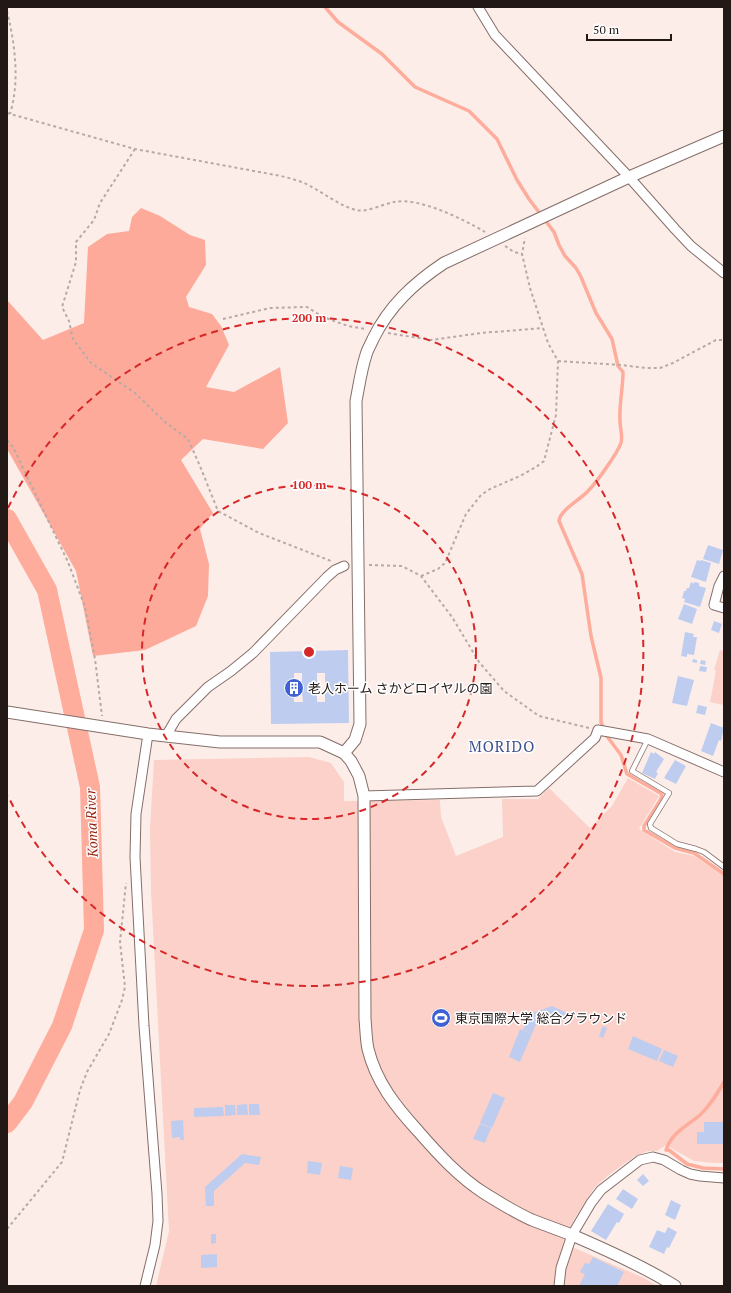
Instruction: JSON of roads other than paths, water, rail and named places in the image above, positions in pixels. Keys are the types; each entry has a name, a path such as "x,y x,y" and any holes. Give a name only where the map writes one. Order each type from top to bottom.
{"street":[{"path":"478,7 495,35 629,177 655,208 691,246 724,272"},
{"path":"344,753 355,740 360,724 356,401 366,355 379,328 398,300 427,274 444,263 629,177 724,136"},
{"path":"166,736 176,719 208,687 253,653 303,604 327,577 335,570 344,566"},
{"path":"724,576 719,586 714,605 724,608"},
{"path":"7,712 103,722 148,734 220,742 320,742 344,753 351,761 359,776 364,796 365,1019 368,1048 379,1081 389,1097 440,1156 483,1193 531,1219 572,1235 649,1271 675,1286"},
{"path":"364,796 537,791 595,738 598,730 648,739 724,772"},
{"path":"145,1286 155,1245 158,1221 144,1026 135,857 136,814 148,734"},
{"path":"559,1286 562,1268 572,1235 591,1203 601,1190 640,1160 654,1157 664,1160 690,1174 724,1178"}],"lane":[{"path":"648,739 632,771 669,793 650,824 651,828 677,844 700,850 724,867"}],"waterway":[{"path":"325,7 338,22 382,54 415,87 469,111 497,139 517,180 529,199 554,232 565,256 576,268 596,313 612,339 618,366 623,372 620,415 621,443 611,461 596,482 563,513 559,521 582,574 591,636 601,678 601,722 606,735 621,755 627,774 662,794 661,799 644,826 644,830 675,848 694,853 724,874"},
{"name":"Koma River","path":"7,519 47,590 90,787 94,930 62,1026 23,1102 7,1123"},
{"path":"724,1082 707,1108 676,1134 668,1144 666,1150 669,1150 687,1164 703,1168 724,1169"}],"place":[{"name":"老人ホーム さかどロイヤルの園","path":"294,688"},
{"name":"東京国際大学 総合グラウンド","path":"441,1018"}],"district":[{"name":"MORIDO","path":"502,746"}]}
